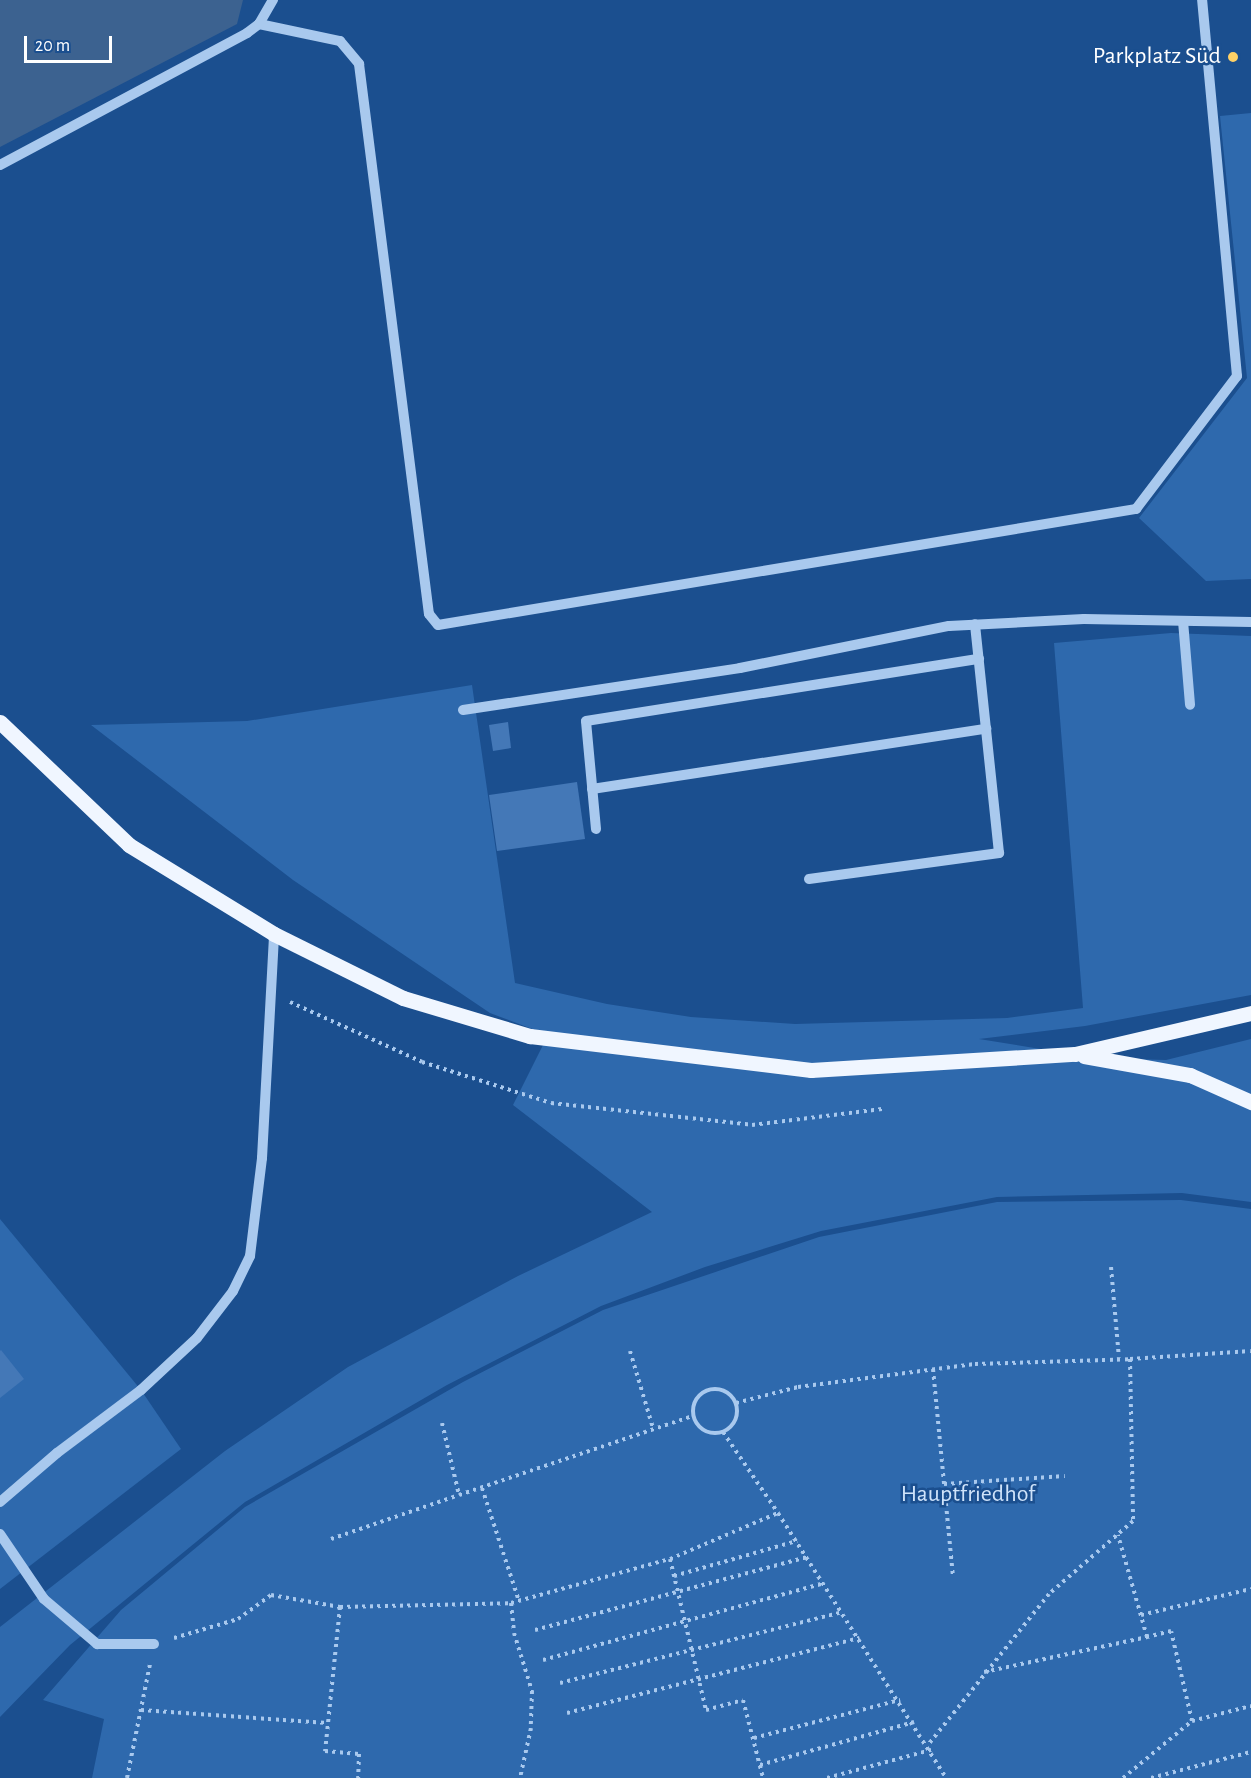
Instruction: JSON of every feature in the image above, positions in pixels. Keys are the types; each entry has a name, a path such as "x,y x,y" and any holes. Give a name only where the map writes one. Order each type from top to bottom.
{"main road":[{"path":"0,722 129,845 273,934 403,998 530,1036 811,1070 1075,1054 1251,1013"},
{"path":"1075,1054 1190,1075 1251,1102"}],"lane":[{"path":"0,165 259,24 273,0"},
{"path":"259,24 340,41 359,64 429,614 438,626 1136,509 1237,376 1202,0"},
{"path":"463,710 740,668 949,626 1084,619 1251,622"},
{"path":"1183,621 1190,705"},
{"path":"809,879 999,853 975,624"},
{"path":"596,829 586,721 979,659"},
{"path":"592,789 986,729"},
{"path":"0,1502 149,1383 197,1338 233,1291 250,1256 262,1158 273,934"},
{"path":"0,1534 44,1599 98,1644 154,1644"}],"path":[{"path":"270,993 422,1062 551,1103 753,1125 882,1109"},
{"path":"1111,1267 1119,1358"},
{"path":"630,1351 653,1428"},
{"path":"736,1403 798,1387 975,1364 1130,1359 1251,1351"},
{"path":"928,1744 1049,1594 1133,1521 1130,1359"},
{"path":"933,1369 953,1576"},
{"path":"705,1390 725,1390 736,1403 736,1418 723,1432 705,1431 693,1416 696,1398 705,1390"},
{"path":"331,1539 693,1416"},
{"path":"442,1423 459,1495"},
{"path":"723,1432 900,1700 946,1778"},
{"path":"944,1484 1065,1476"},
{"path":"482,1488 519,1601"},
{"path":"127,1778 154,1644 238,1619 271,1596 340,1607 511,1603 670,1559 778,1513"},
{"path":"1118,1534 1147,1637"},
{"path":"674,1576 797,1541"},
{"path":"535,1630 678,1594 807,1557"},
{"path":"670,1559 706,1710 743,1700 763,1778"},
{"path":"543,1660 824,1583"},
{"path":"1141,1615 1251,1589"},
{"path":"511,1603 514,1633 532,1691 531,1728 520,1778"},
{"path":"340,1607 326,1751 359,1754 358,1778"},
{"path":"560,1683 843,1612"},
{"path":"984,1672 1171,1631 1192,1721"},
{"path":"567,1713 860,1638"},
{"path":"754,1738 900,1700"},
{"path":"1123,1778 1192,1721 1251,1706"},
{"path":"141,1710 328,1723"},
{"path":"760,1765 914,1722"},
{"path":"827,1778 931,1750"},
{"path":"1151,1778 1251,1752"}],"green space":[{"path":"1251,113 1251,579 1206,581 1139,518 1247,378 1220,116"},
{"path":"1171,633 1251,636 1251,995 1085,1026 979,1039 1096,1058 1166,1060 1251,1039 1251,1202 1182,1193 997,1197 821,1231 705,1267 601,1306 447,1385 245,1502 70,1645 0,1717 0,1627 225,1451 348,1367 518,1276 652,1212 513,1105 548,1035 490,1013 293,880 91,725 247,721 472,685 515,983 607,1004 691,1017 795,1024 1007,1018 1083,1008 1054,643"},
{"name":"Hauptfriedhof","path":"1181,1200 1251,1209 1251,1778 92,1778 104,1719 43,1700 121,1610 245,1507 463,1382 603,1310 819,1237 997,1202"},
{"path":"0,1219 141,1390 181,1449 0,1589"}],"shaded area":[{"path":"0,0 243,0 237,24 0,147"}],"building":[{"path":"508,722 511,748 493,751 489,725"},
{"path":"577,782 585,839 497,851 489,795"},
{"path":"0,1351 24,1379 0,1398"}],"place":[{"name":"Parkplatz Süd","path":"1233,57"}]}
